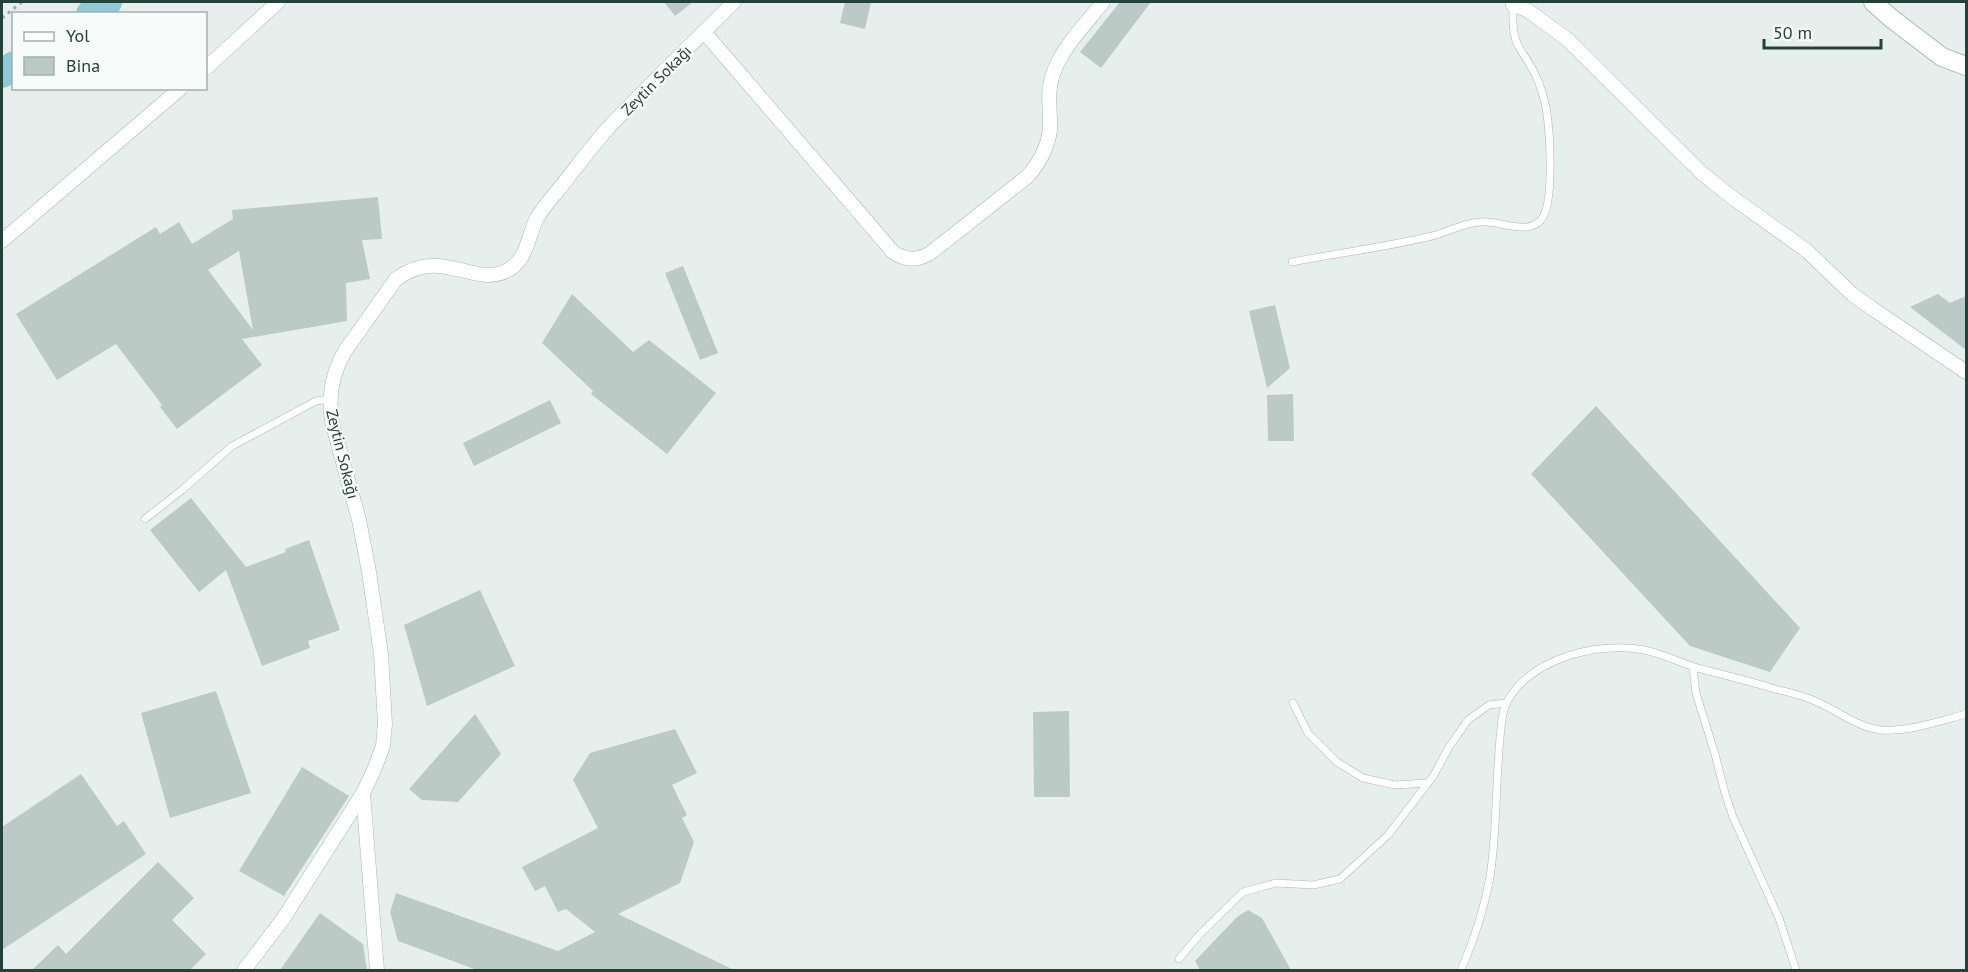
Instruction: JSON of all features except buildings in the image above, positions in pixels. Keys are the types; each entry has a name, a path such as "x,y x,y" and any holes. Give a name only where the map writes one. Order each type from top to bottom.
{"street":[{"path":"207,67 278,2"},
{"name":"Zeytin Sokağı","path":"244,970 283,919 363,793 383,746 386,724 381,654 365,545 332,422 330,399 338,363 396,279 416,267 439,265 486,275 497,274 515,265 522,257 541,212 608,129 734,2"},
{"path":"704,32 893,252 904,258 918,259 933,251 1028,176 1035,167 1050,130 1048,94 1057,64 1062,54 1103,2"},
{"path":"1873,2 1942,57 1966,66"},
{"path":"1513,3 1527,10 1567,39 1703,174 1807,251 1852,294 1966,372"},
{"path":"2,241 179,90"},
{"path":"363,793 377,970"}],"lane":[{"path":"1293,262 1433,236 1477,222 1500,222 1527,228 1542,219 1546,212 1549,179 1548,122 1539,83 1531,65 1518,48 1515,38 1513,3"},
{"path":"145,519 232,447 316,401 330,399"},
{"path":"1461,970 1483,910 1490,876 1502,719 1507,703 1518,687 1545,666 1582,651 1605,648 1644,650 1693,667 1815,701 1854,722 1881,730 1901,729 1966,714"},
{"path":"1693,667 1696,693 1733,817 1779,918 1796,970"},
{"path":"1293,703 1308,733 1337,762 1362,778 1395,785 1428,783"},
{"path":"1179,960 1200,934 1243,892 1276,883 1313,885 1340,879 1388,835 1428,783 1468,720 1489,705 1507,703"}],"path":[{"path":"2,18 22,2"}],"waterway":[{"path":"93,12 108,2"},
{"path":"2,74 12,66"}]}
